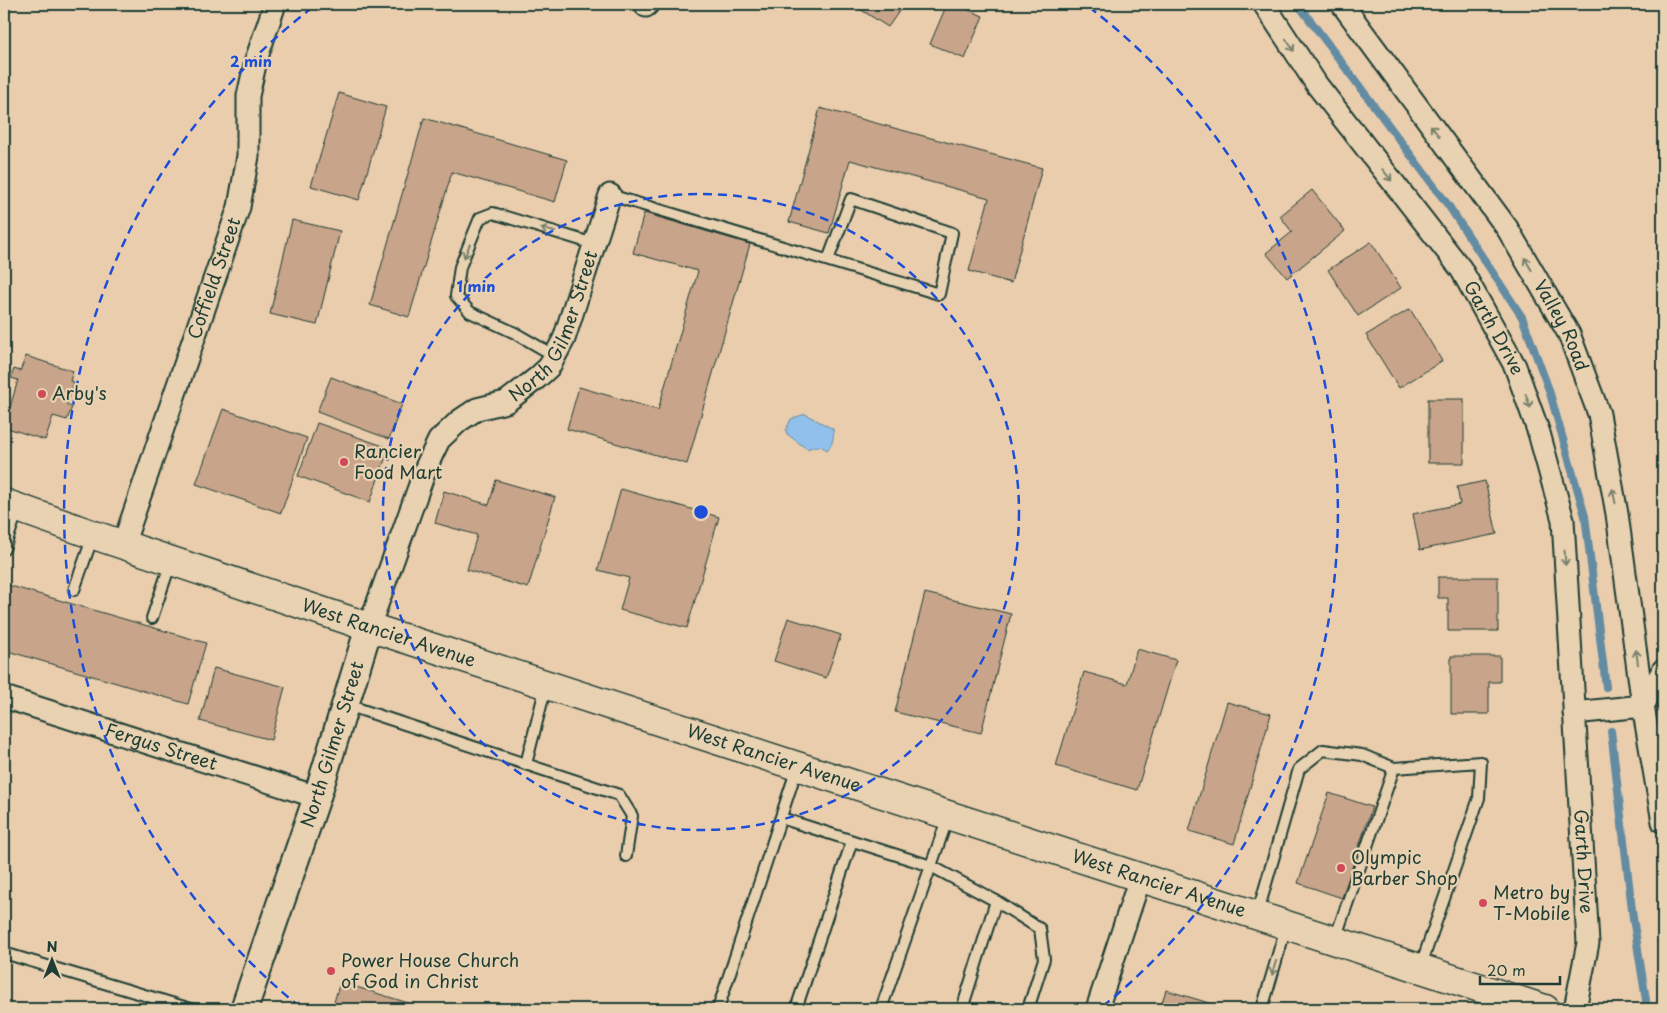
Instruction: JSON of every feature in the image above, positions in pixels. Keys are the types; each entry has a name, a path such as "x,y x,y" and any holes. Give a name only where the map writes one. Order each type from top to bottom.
{"main road":[{"name":"West Rancier Avenue","path":"11,505 123,545 369,627 1543,1009"}],"street":[{"name":"Coffield Street","path":"123,545 239,207 248,156 248,96 256,60 275,4"},
{"name":"Garth Drive","path":"1264,4 1316,84 1461,269 1515,366 1539,433 1563,520 1588,944 1575,1009"},
{"name":"Valley Road","path":"1342,4 1353,22 1507,228 1569,334 1599,414 1617,514 1644,706"},
{"name":"North Gilmer Street","path":"244,1009 317,797 369,627 427,465 439,440 459,421 477,409 506,402 549,367 564,339 610,195"},
{"path":"1663,670 1644,706 1663,822"},
{"name":"Fergus Street","path":"4,698 317,797"},
{"path":"1574,713 1644,706"},
{"path":"1097,1009 1140,878"}],"lane":[{"path":"610,195 939,294 952,233 851,199 828,260"},
{"path":"554,356 470,312 456,296 460,267 480,218 493,213 594,244"},
{"path":"4,548 11,505"},
{"path":"74,590 94,535"},
{"path":"152,618 171,561"},
{"path":"526,764 546,685"},
{"path":"346,704 620,795 632,816 626,856"},
{"path":"1257,916 1299,769 1323,750 1362,755 1394,768 1481,762 1479,798 1420,969"},
{"path":"718,1009 798,767"},
{"path":"1334,941 1394,768"},
{"path":"881,1009 948,816"},
{"path":"781,818 931,866 996,901 1040,929 1044,959 1028,1009"},
{"path":"796,1009 852,841"},
{"path":"962,1009 996,901"},
{"path":"1262,1009 1286,926"},
{"path":"4,953 191,1009"}],"water":[{"path":"805,414 833,429 833,441 827,450 817,446 807,449 787,434 786,430 791,419"}],"building":[{"path":"852,4 904,4 888,27"},
{"path":"947,4 954,4 983,16 965,59 930,44"},
{"path":"339,93 386,107 359,200 311,186"},
{"path":"820,108 1042,168 1011,283 969,271 989,198 850,160 829,233 789,222"},
{"path":"424,118 567,160 555,202 452,172 409,317 370,305"},
{"path":"1312,190 1345,231 1287,278 1266,253 1292,232 1280,216"},
{"path":"644,213 750,244 687,464 567,429 579,387 658,410 698,271 633,253"},
{"path":"292,220 340,231 317,325 270,314"},
{"path":"1371,242 1401,288 1358,316 1328,270"},
{"path":"1410,309 1442,361 1399,388 1366,335"},
{"name":"Arby's","path":"26,356 73,371 70,381 74,382 67,405 72,407 67,420 53,416 45,440 4,427 18,380 11,378 14,369 20,371"},
{"path":"331,377 402,404 389,439 317,412"},
{"path":"1428,399 1464,399 1464,463 1428,463"},
{"path":"223,409 307,438 281,513 196,484"},
{"name":"Rancier Food Mart","path":"317,423 389,448 370,502 298,476"},
{"path":"496,480 555,497 528,588 467,570 477,535 435,523 444,491 489,505"},
{"path":"1485,481 1497,534 1420,550 1413,514 1460,504 1457,487"},
{"path":"621,489 719,517 687,628 620,610 629,578 598,570"},
{"path":"1438,577 1498,577 1498,631 1448,631 1448,598 1438,598"},
{"path":"4,584 206,643 188,704 4,650"},
{"path":"925,593 1011,614 981,733 895,712"},
{"path":"788,618 841,635 826,678 774,661"},
{"path":"1137,649 1176,660 1137,790 1056,766 1084,672 1127,684"},
{"path":"1451,656 1500,656 1500,682 1489,682 1489,714 1451,714"},
{"path":"214,668 285,687 271,740 200,721"},
{"path":"1227,702 1271,714 1234,844 1189,831"},
{"path":"1329,793 1372,807 1342,898 1298,883"},
{"path":"340,982 428,1009 332,1009"},
{"path":"1166,990 1229,1009 1160,1009"}],"waterway":[{"path":"1298,4 1448,205 1522,317 1549,390 1585,516 1606,687"},
{"path":"1611,731 1633,918 1646,1000 1645,1009"}],"place":[{"name":"Arby's","path":"42,394"},
{"name":"Rancier Food Mart","path":"344,462"},
{"name":"Olympic Barber Shop","path":"1341,868"},
{"name":"Metro by T-Mobile","path":"1483,903"},
{"name":"Power House Church of God in Christ","path":"331,971"}]}
